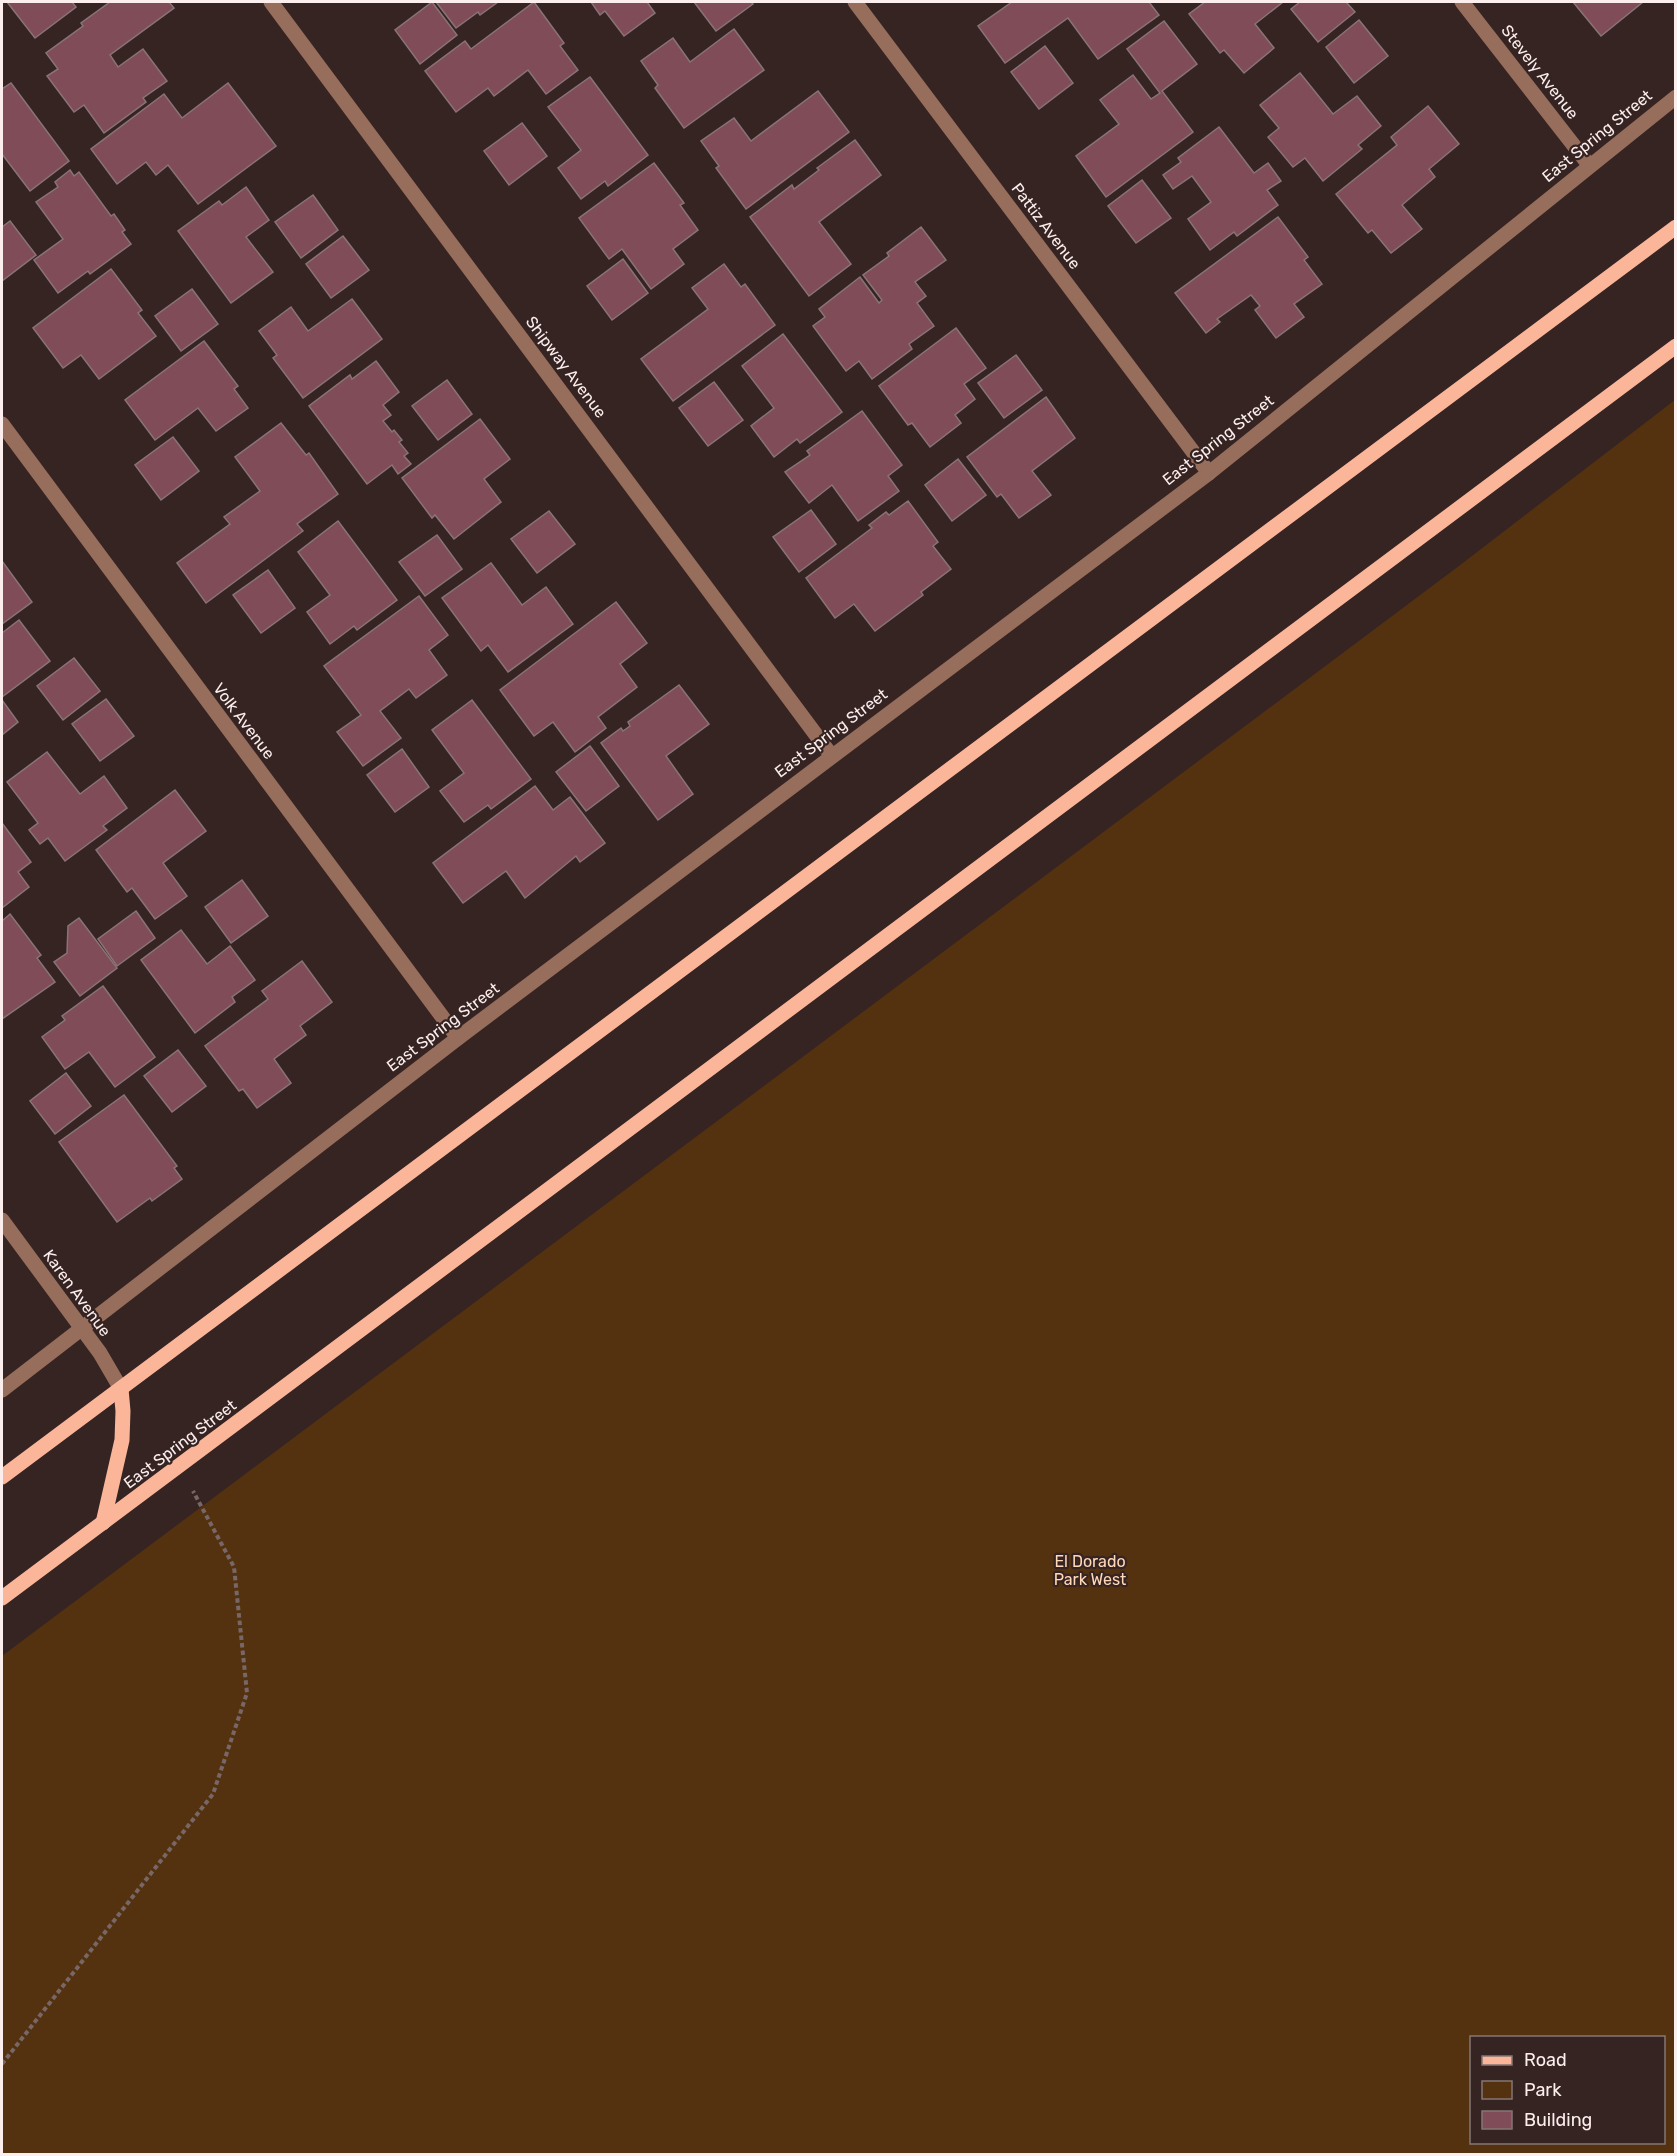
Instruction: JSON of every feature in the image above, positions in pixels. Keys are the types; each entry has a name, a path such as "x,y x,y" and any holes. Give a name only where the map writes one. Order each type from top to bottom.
{"main road":[{"path":"2,1477 1676,227"},
{"name":"East Spring Street","path":"2,1598 1676,346"},
{"path":"103,1523 122,1440 121,1389"}],"street":[{"name":"Shipway Avenue","path":"271,2 831,755"},
{"name":"Pattiz Avenue","path":"855,2 1209,472"},
{"name":"Stevely Avenue","path":"1462,2 1589,165"},
{"name":"East Spring Street","path":"2,1390 458,1038 1209,472 1676,97"},
{"name":"Volk Avenue","path":"2,424 458,1038"},
{"name":"Karen Avenue","path":"2,1220 100,1353 121,1389"}],"path":[{"path":"2,2064 213,1794 247,1694 234,1567 180,1466"}],"green space":[{"name":"El Dorado Park West","path":"1675,400 1675,2154 2,2154 2,1656 1455,569"}],"building":[{"path":"7,2 72,2 76,7 35,38"},
{"path":"110,2 169,2 174,8 110,55 118,67 143,49 167,81 143,98 146,102 104,133 84,105 74,112 47,76 58,69 46,53 83,26 81,23"},
{"path":"432,2 457,35 420,64 395,30"},
{"path":"436,2 498,2 480,15 478,12 456,28"},
{"path":"534,2 564,43 560,46 578,70 546,94 528,70 494,96 488,88 456,112 425,71 465,41 471,49"},
{"path":"591,2 647,2 655,13 624,36 605,11 600,15"},
{"path":"694,2 751,2 753,4 716,31"},
{"path":"1012,2 1149,2 1159,15 1098,59 1068,18 1005,63 978,26"},
{"path":"1205,2 1283,2 1255,24 1274,48 1244,73 1224,50 1220,53 1189,14"},
{"path":"1300,2 1346,2 1355,12 1318,42 1291,9"},
{"path":"1573,2 1643,2 1601,36"},
{"path":"1359,20 1388,56 1354,83 1326,47"},
{"path":"1164,21 1197,64 1162,91 1193,132 1106,197 1076,156 1119,124 1100,100 1133,75 1151,99 1160,93 1127,49"},
{"path":"734,29 764,70 684,128 655,88 658,85 641,61 673,38 690,62"},
{"path":"1045,46 1073,83 1039,109 1011,72"},
{"path":"1300,73 1333,114 1357,96 1381,126 1358,145 1362,149 1323,181 1305,158 1293,167 1268,137 1279,128 1260,105"},
{"path":"590,77 648,155 608,186 605,181 581,199 558,168 581,150 548,107"},
{"path":"11,83 69,161 30,191 2,154 2,89"},
{"path":"228,83 276,146 198,204 168,165 156,175 146,162 117,184 91,149 164,94 182,118"},
{"path":"818,91 849,132 746,209 716,168 719,166 701,141 734,118 751,141"},
{"path":"1428,106 1459,144 1429,169 1435,177 1402,205 1422,229 1391,253 1372,230 1368,233 1336,194 1397,145 1391,137"},
{"path":"522,123 547,156 509,185 484,151"},
{"path":"1219,127 1254,173 1268,163 1281,181 1267,190 1278,205 1237,236 1234,232 1210,250 1188,219 1211,202 1192,176 1173,189 1163,175 1181,162 1178,158"},
{"path":"855,140 881,175 819,222 851,264 809,296 750,217 792,185 794,189 819,170 817,168"},
{"path":"654,163 684,203 680,205 698,230 673,249 684,264 651,289 622,249 609,259 579,218"},
{"path":"70,170 74,176 79,172 111,216 114,214 125,230 122,232 131,244 90,274 88,271 58,293 34,260 63,239 36,202 58,187 55,182"},
{"path":"1142,180 1171,218 1136,243 1108,206"},
{"path":"246,187 269,220 246,237 273,272 231,303 178,231 219,201 222,205"},
{"path":"313,195 338,230 301,258 275,222"},
{"path":"1278,217 1308,257 1304,260 1322,284 1294,304 1304,317 1276,338 1255,310 1260,306 1251,295 1217,319 1220,322 1206,333 1175,293"},
{"path":"10,221 36,255 2,281 2,227"},
{"path":"921,227 946,260 915,282 926,296 917,303 934,326 909,344 912,349 872,379 859,361 846,371 813,326 825,317 819,309 860,277 879,303 882,300 863,275 889,256 887,253"},
{"path":"343,236 369,270 331,298 306,264"},
{"path":"623,259 648,293 612,320 587,286"},
{"path":"724,264 741,287 745,284 775,325 673,401 641,359 708,309 692,288"},
{"path":"111,269 142,310 138,313 156,336 99,379 81,355 63,368 33,328"},
{"path":"192,289 218,324 181,351 155,316"},
{"path":"352,299 382,339 303,398 273,358 277,355 259,331 291,307 308,331"},
{"path":"956,328 986,368 964,384 975,399 955,415 961,423 930,447 912,423 908,425 879,386"},
{"path":"783,334 842,412 800,443 797,439 774,457 751,426 774,408 742,366"},
{"path":"204,341 238,386 234,389 248,408 216,431 198,408 155,440 125,400"},
{"path":"1016,355 1042,390 1004,418 978,383"},
{"path":"376,361 399,392 383,405 391,415 383,421 402,440 399,442 408,453 404,456 411,464 398,474 392,465 367,484 309,406 350,375 352,379"},
{"path":"447,380 472,414 438,440 412,406"},
{"path":"714,382 743,420 708,446 679,408"},
{"path":"1046,397 1075,438 1032,471 1051,495 1019,518 1001,494 997,497 967,457"},
{"path":"862,411 902,465 888,476 899,491 858,521 832,485 809,503 785,472 810,455 807,451"},
{"path":"480,419 510,459 484,479 501,502 454,539 435,515 432,518 402,478"},
{"path":"281,423 306,455 309,453 338,494 297,524 303,531 206,603 177,563 230,524 224,517 260,491 235,457"},
{"path":"173,437 199,471 161,500 135,465"},
{"path":"958,459 986,495 952,521 925,485"},
{"path":"908,501 938,542 933,546 951,569 921,592 923,595 875,631 854,604 835,618 806,578 872,528 869,525 886,512 889,515"},
{"path":"811,510 836,544 799,572 773,537"},
{"path":"549,511 575,544 537,573 511,539"},
{"path":"338,521 397,600 357,630 354,626 330,644 307,612 330,595 298,552"},
{"path":"437,535 462,569 425,596 399,562"},
{"path":"2,561 32,602 2,624"},
{"path":"491,563 522,605 546,587 573,624 508,672 488,645 481,651 442,598"},
{"path":"268,570 295,608 261,633 233,595"},
{"path":"419,596 448,635 429,650 447,675 416,698 409,689 380,711 401,738 363,766 337,732 361,715 324,666"},
{"path":"616,602 647,643 620,664 637,687 598,717 606,728 575,752 553,722 534,736 500,690"},
{"path":"19,620 50,661 2,697 2,633"},
{"path":"74,658 100,691 63,720 37,686"},
{"path":"679,685 709,724 666,756 693,794 658,820 601,743 621,728 623,731 630,726 628,722"},
{"path":"106,699 134,736 100,761 72,724"},
{"path":"2,700 18,722 2,735"},
{"path":"472,700 531,779 491,809 488,805 464,822 440,791 464,773 432,730"},
{"path":"590,746 619,786 586,811 556,772"},
{"path":"402,749 429,787 395,812 367,775"},
{"path":"47,752 80,794 104,776 127,808 103,826 107,830 65,861 48,838 40,844 29,830 38,823 7,782"},
{"path":"535,786 553,810 570,797 605,843 580,862 576,856 525,898 506,871 463,903 433,863"},
{"path":"175,790 206,831 163,863 187,896 155,919 132,888 127,892 96,850"},
{"path":"2,823 31,862 18,872 29,887 2,908"},
{"path":"242,880 268,916 231,943 205,907"},
{"path":"136,911 155,938 117,966 98,939"},
{"path":"10,914 41,955 37,958 55,982 2,1019 2,921"},
{"path":"79,918 117,968 80,996 54,962 67,953 68,926"},
{"path":"181,930 207,964 230,946 255,980 232,997 235,1002 195,1033 141,960"},
{"path":"302,961 332,1002 300,1026 306,1035 274,1059 291,1083 257,1108 243,1089 239,1091 205,1046 268,999 262,991"},
{"path":"103,986 155,1057 115,1087 89,1052 65,1069 42,1037 65,1020 62,1016"},
{"path":"178,1050 206,1086 172,1112 144,1076"},
{"path":"66,1073 91,1106 55,1134 30,1101"},
{"path":"124,1095 177,1166 174,1168 182,1179 152,1201 150,1198 117,1222 59,1142"}]}
